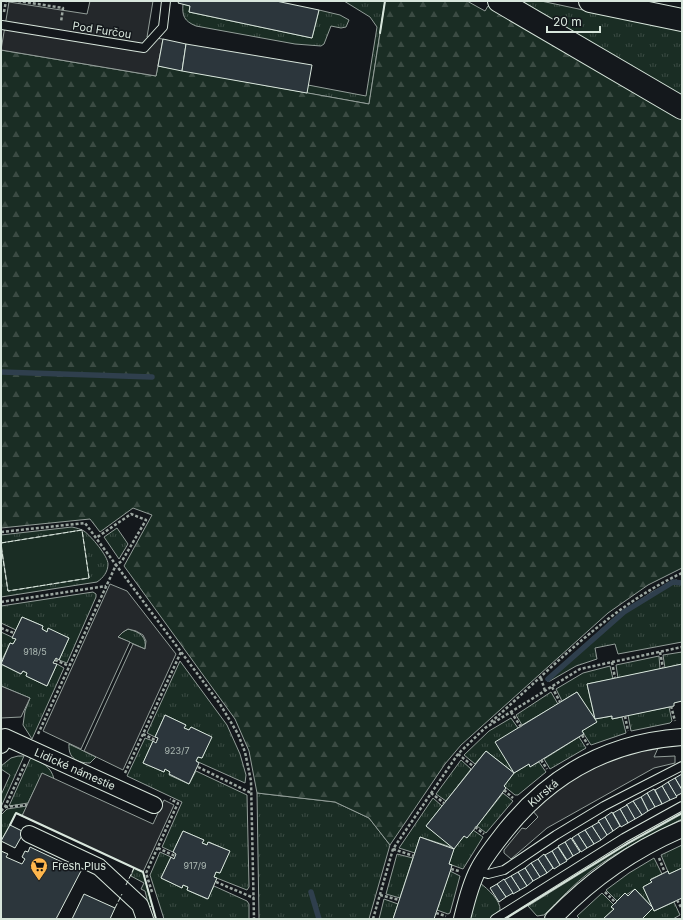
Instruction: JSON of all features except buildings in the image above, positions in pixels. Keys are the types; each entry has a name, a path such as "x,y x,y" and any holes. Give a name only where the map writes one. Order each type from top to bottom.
{"highway":[{"path":"499,1 682,108"},
{"path":"590,1 682,20"}],"street":[{"name":"Kurská","path":"462,919 477,871 497,841 523,810 542,792 566,774 614,751 652,741 679,731"},
{"name":"Lidické námestie","path":"1,745 5,737 154,805"},
{"path":"553,919 571,900 615,864 682,829"},
{"path":"29,834 99,867 140,905 144,919"}],"lane":[{"name":"Pod Furčou","path":"2,25 144,48 163,27 166,1"},
{"path":"477,871 488,874 504,870 556,835 604,806 682,766"},
{"path":"495,919 624,838 682,806"}],"path":[{"path":"18,1 63,8 59,34"},
{"path":"1,811 5,807 116,565 122,561 146,520 130,514 96,538"},
{"path":"1,532 85,523 220,704 238,734 245,752 252,793 254,919"},
{"path":"373,919 393,849 458,754 485,728 611,616 643,593 682,573"},
{"path":"679,574 682,577"},
{"path":"1,602 106,586"},
{"path":"1,628 14,633"},
{"path":"485,728 580,669 682,647"},
{"path":"660,652 663,668"},
{"path":"55,660 69,666"},
{"path":"612,662 615,678"},
{"path":"541,678 545,691"},
{"path":"552,687 560,702"},
{"path":"671,706 679,731"},
{"path":"511,712 521,727"},
{"path":"625,716 629,735"},
{"path":"143,734 157,741"},
{"path":"582,735 590,749"},
{"path":"458,754 473,766"},
{"path":"541,760 550,773"},
{"path":"198,767 252,793"},
{"path":"504,790 517,800"},
{"path":"432,793 444,803"},
{"path":"5,807 27,805"},
{"path":"475,827 487,836"},
{"path":"158,848 175,856"},
{"path":"393,849 414,856"},
{"path":"657,854 665,873"},
{"path":"216,882 254,898"},
{"path":"602,889 616,903"},
{"path":"380,895 399,900"},
{"path":"677,900 682,909"}],"green space":[{"path":"344,1 385,1 369,104 307,93 308,85 366,96 377,27 370,17"},
{"path":"385,1 467,1 485,11 488,6 682,116 682,568 648,585 608,613 461,745 445,764 390,845 369,818 335,802 257,793 249,751 235,719 124,566 152,515 133,508 100,532 90,519 1,528 1,50 156,76 158,66 369,104"},
{"path":"517,1 541,1 682,31 682,96"},
{"path":"183,4 190,6 189,12 312,38 319,10 340,15 349,20 346,27 341,28 331,26 324,44 321,46 295,44 196,26 186,20 183,12"},
{"path":"72,527 81,530 1,543 1,535"},
{"path":"117,528 128,544 119,559 104,537"},
{"path":"82,530 99,546 107,560 108,567 105,574 97,582 1,597 1,546 8,591 89,578"},
{"path":"82,530 89,578 8,591 1,543"},
{"path":"676,580 682,582 682,642 618,654 615,644 595,648 597,659 576,666 550,681 547,681 547,678 613,619 652,592"},
{"path":"93,592 96,594 96,597 67,663 59,660 69,638 48,629 47,632 42,629 43,626 22,617 16,630 1,623 1,606"},
{"path":"128,629 139,633 144,638 145,649 118,637"},
{"path":"1,632 16,639 13,644 10,643 1,662"},
{"path":"682,652 682,664 665,668 663,655"},
{"path":"659,656 660,669 618,678 616,665"},
{"path":"180,661 227,725 240,754 246,775 245,783 196,761 198,757 202,758 211,737 191,727 189,730 184,728 186,725 165,715 155,737 147,733"},
{"path":"1,664 21,674 23,671 27,673 26,676 47,686 57,664 64,668 32,739 23,725 25,711 30,698 1,686"},
{"path":"610,666 613,679 587,684 595,719 612,716 612,719 622,717 626,733 591,745 582,731 596,722 577,692 562,701 556,689 583,673"},
{"path":"551,692 558,704 522,725 516,715"},
{"path":"669,707 672,721 670,723 631,731 628,715"},
{"path":"511,718 518,728 514,773 486,751 475,764 464,755 489,731"},
{"path":"579,737 586,748 550,769 544,759"},
{"path":"145,738 153,741 143,763 164,772 165,769 170,772 169,775 189,784 196,771 247,795 249,887 247,890 214,877 216,872 220,873 229,851 209,842 207,845 202,843 204,840 183,831 173,852 162,847 182,802 127,776"},
{"path":"69,744 96,757 90,763 77,761 70,753"},
{"path":"24,756 1,807 1,795 10,775 1,769 1,766 11,758"},
{"path":"31,757 48,768 54,779 42,774 28,803 9,806"},
{"path":"461,760 471,769 446,801 436,794"},
{"path":"539,762 546,772 518,795 515,795 504,786 514,773 529,764 530,766"},
{"path":"257,793 335,802 369,818 390,845 369,919 259,919"},
{"path":"503,793 513,801 486,833 477,826"},
{"path":"433,798 442,806 426,826 454,848 420,837 415,853 399,848"},
{"path":"27,806 22,816 16,813 1,841 1,815 7,809"},
{"path":"682,814 682,819 624,850 591,871 544,915 537,916 528,906 628,844"},
{"path":"473,830 483,837 463,869 449,864 454,848 464,836"},
{"path":"682,845 682,868 669,874 661,855"},
{"path":"160,852 171,857 161,878 182,888 183,885 188,887 187,890 207,899 214,886 247,901 249,904 249,919 164,919 150,875"},
{"path":"397,854 413,858 400,898 386,894"},
{"path":"654,858 662,874 651,879 652,882 643,887 653,908 635,889 617,901 606,890 629,873"},
{"path":"134,868 143,872 152,906 149,907 145,891 141,889 144,883 131,876"},
{"path":"450,871 460,876 450,913 448,914 437,910"},
{"path":"480,883 496,899 500,910 489,919 469,919"},
{"path":"602,893 614,905 611,907 614,909 603,919 580,919 577,916"},
{"path":"384,899 398,904 393,919 379,919"},
{"path":"674,902 680,915 673,919 642,919 653,908 654,911"}],"shaded area":[{"path":"90,1 153,1 147,37 163,39 156,76 1,50 9,2 87,14"},
{"path":"110,584 127,591 176,654 123,770 84,751 133,644 145,649 146,641 143,635 136,631 128,629 118,637 130,642 81,749 43,731"},
{"path":"1,686 30,698 21,717 1,718"},
{"path":"659,746 654,757 675,756 675,763 654,768 547,828 511,859 504,853 504,850 522,828 526,829 538,817 532,810 575,777 616,757"},
{"path":"42,773 153,824 164,800 174,805 143,872 22,816"}],"waterway":[{"path":"1,372 152,377"},
{"path":"548,679 624,612 673,582 682,583"},
{"path":"311,892 319,919"}],"fence":[{"path":"1,543 82,530 89,578 8,591 1,546"},
{"path":"126,885 134,868"},
{"path":"115,908 122,894"}],"wall":[{"path":"380,33 385,1"},
{"path":"10,825 16,813 143,872 156,919"},
{"path":"505,919 628,843 682,813"}],"place":[{"name":"Fresh Plus","path":"39,881"}]}
